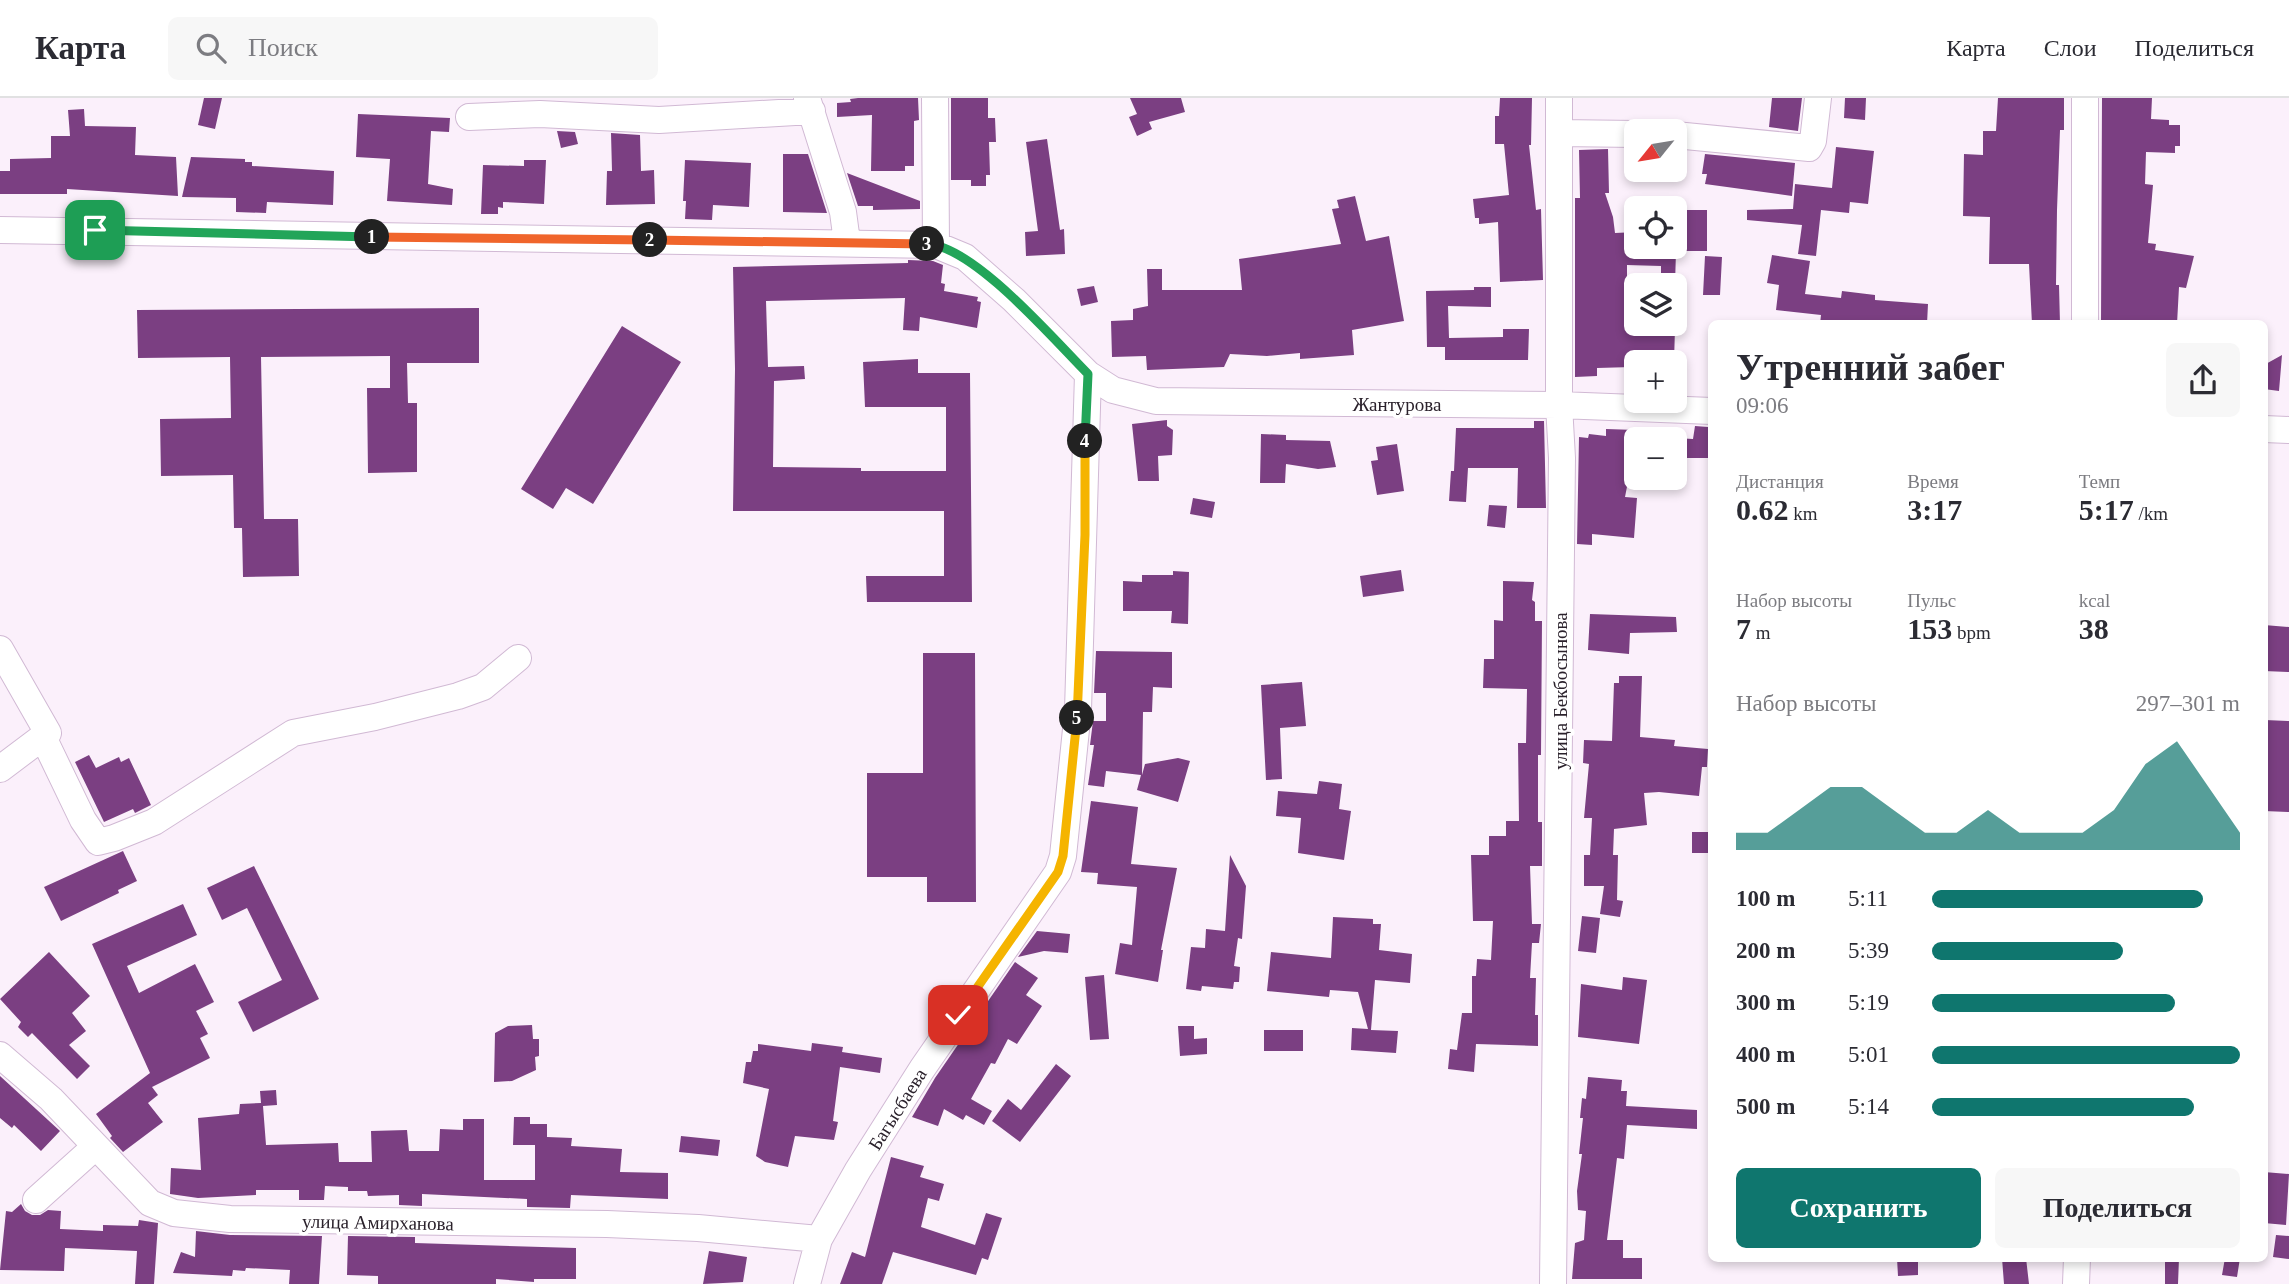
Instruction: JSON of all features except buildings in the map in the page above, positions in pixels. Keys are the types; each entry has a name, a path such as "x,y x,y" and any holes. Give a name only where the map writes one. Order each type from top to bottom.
{"street":[{"path":"0,230 936,245 935,98"},
{"name":"улица Бекбосынова","path":"1553,1284 1562,458 1559,405 1559,98"},
{"path":"1687,136 1809,148 1814,141 1818,98"},
{"path":"2085,98 2085,320"},
{"path":"468,117 540,114 659,120 810,105 843,212 847,242"},
{"path":"1559,133 1624,134"},
{"name":"Жантурова","path":"936,245 965,257 1014,300 1088,374 1112,390 1156,401 1559,405 1708,411"},
{"name":"Багысбаева","path":"807,1284 819,1240 858,1170 922,1069 1058,872 1063,856 1078,710 1088,374"},
{"path":"2268,429 2289,430"},
{"path":"0,649 48,733 0,769"},
{"path":"43,737 83,820 97,842 154,822 293,733 376,717 458,696 483,687 518,659"},
{"name":"улица Амирханова","path":"0,1055 51,1098 150,1203 174,1213 243,1219 620,1224 698,1228 819,1240"},
{"path":"36,1200 95,1147"},
{"path":"2076,1284 2077,1262"}],"route":[{"path":"95,230 312,236 936,245 965,257 1014,300 1088,374 1078,710 1063,856 1058,872 958,1015"}]}
